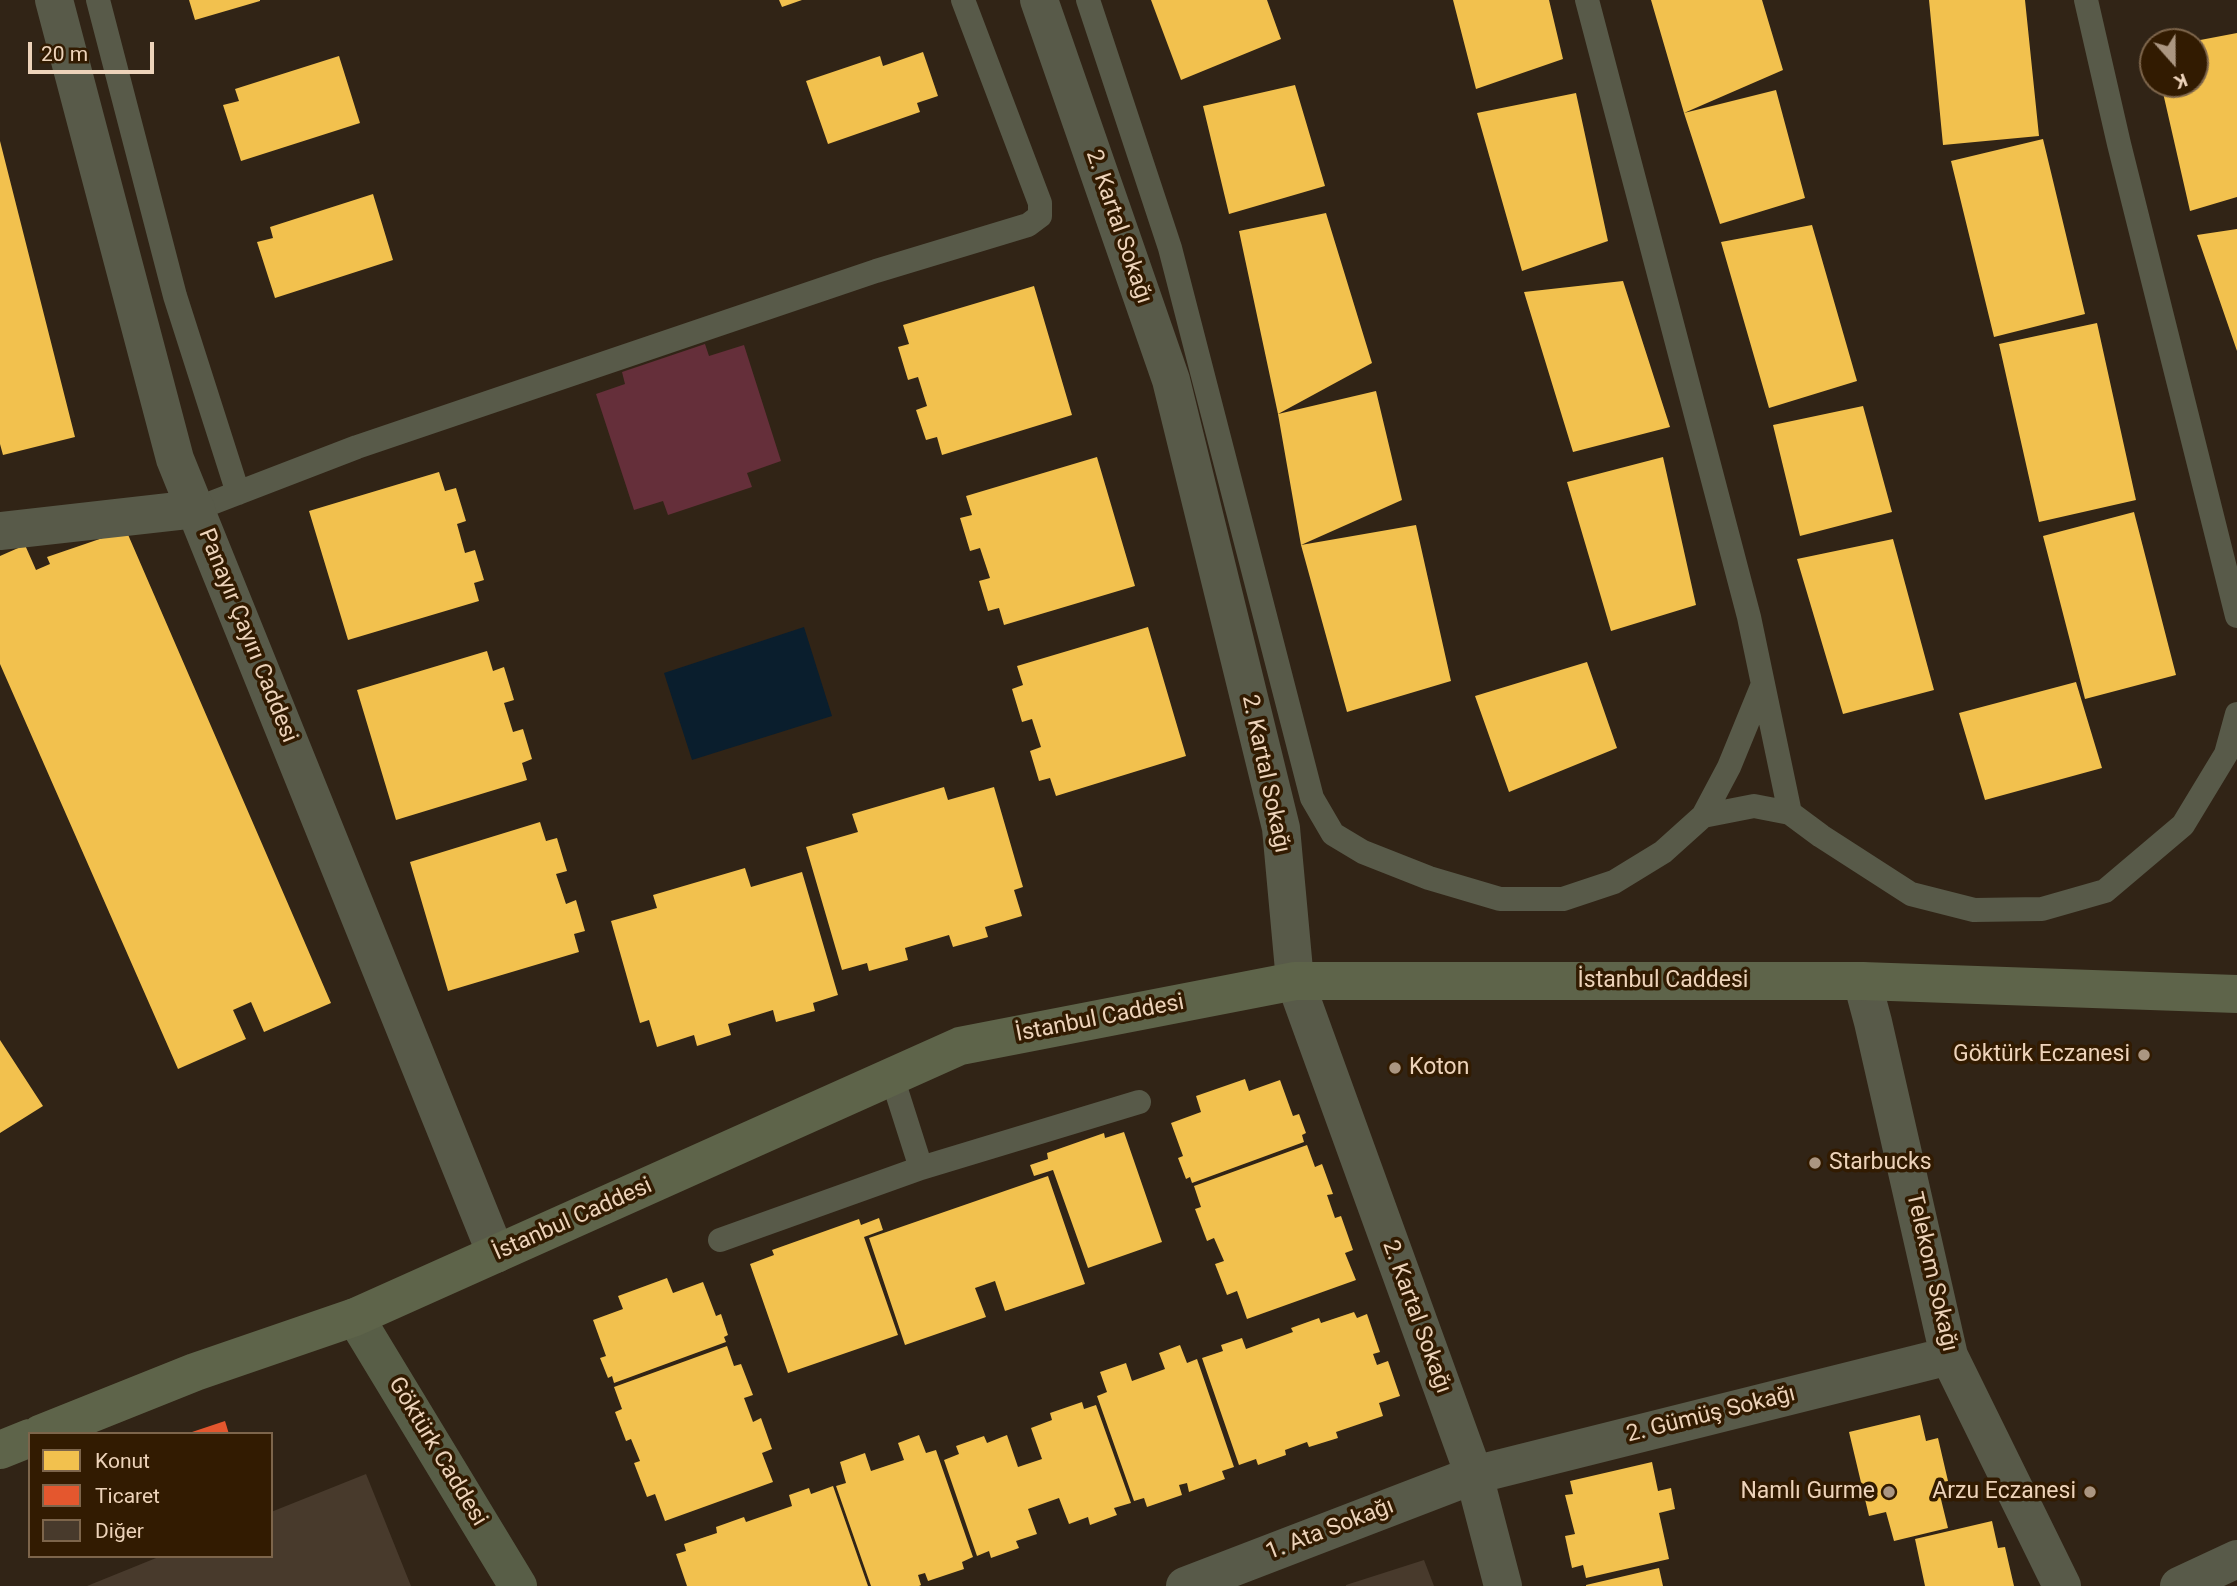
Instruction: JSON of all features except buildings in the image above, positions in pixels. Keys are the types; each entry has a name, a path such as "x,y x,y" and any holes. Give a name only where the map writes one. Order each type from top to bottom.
{"main road":[{"name":"İstanbul Caddesi","path":"45,1432 195,1372 355,1317 960,1046 1295,981 1862,981 2237,994"},
{"name":"Göktürk Caddesi","path":"355,1317 518,1586"},
{"path":"0,1450 28,1439"}],"street":[{"name":"Panayır Çayırı Caddesi","path":"54,0 175,459 496,1254"},
{"name":"2. Kartal Sokağı","path":"1039,0 1171,380 1281,828 1295,981 1474,1475 1503,1586"},
{"path":"0,531 196,509"},
{"name":"Telekom Sokağı","path":"1862,981 1949,1356 2062,1586"},
{"name":"2. Gümüş Sokağı","path":"1474,1475 1949,1356"},
{"name":"1. Ata Sokağı","path":"1185,1586 1474,1475"},
{"path":"2179,1586 2237,1559"}],"lane":[{"path":"98,0 175,296 237,493"},
{"path":"196,509 357,447 876,271 1028,225 1040,216 1040,203 963,0"},
{"path":"1088,0 1170,248 1308,786 1333,834 1363,852 1429,878 1500,899 1563,899 1614,882 1663,852 1703,816 1729,767 1763,684"},
{"path":"1587,0 1746,604 1790,813"},
{"path":"2087,0 2123,158 2237,616"},
{"path":"1703,816 1755,806 1790,813 1911,894 1974,910 2042,909 2105,891 2183,825 2226,754 2237,714"},
{"path":"892,1077 921,1168"},
{"path":"720,1240 921,1168 1139,1102"}],"shaded area":[{"path":"705,344 709,356 744,345 781,461 747,473 752,487 668,515 663,501 634,510 596,394 625,384 622,372"}],"water":[{"path":"804,627 832,716 692,760 664,673"}],"place":[{"name":"Göktürk Eczanesi","path":"2144,1055"},
{"name":"Koton","path":"1395,1068"},
{"name":"Starbucks","path":"1815,1163"},
{"name":"Namlı Gurme","path":"1889,1492"},
{"name":"Arzu Eczanesi","path":"2090,1492"}]}
